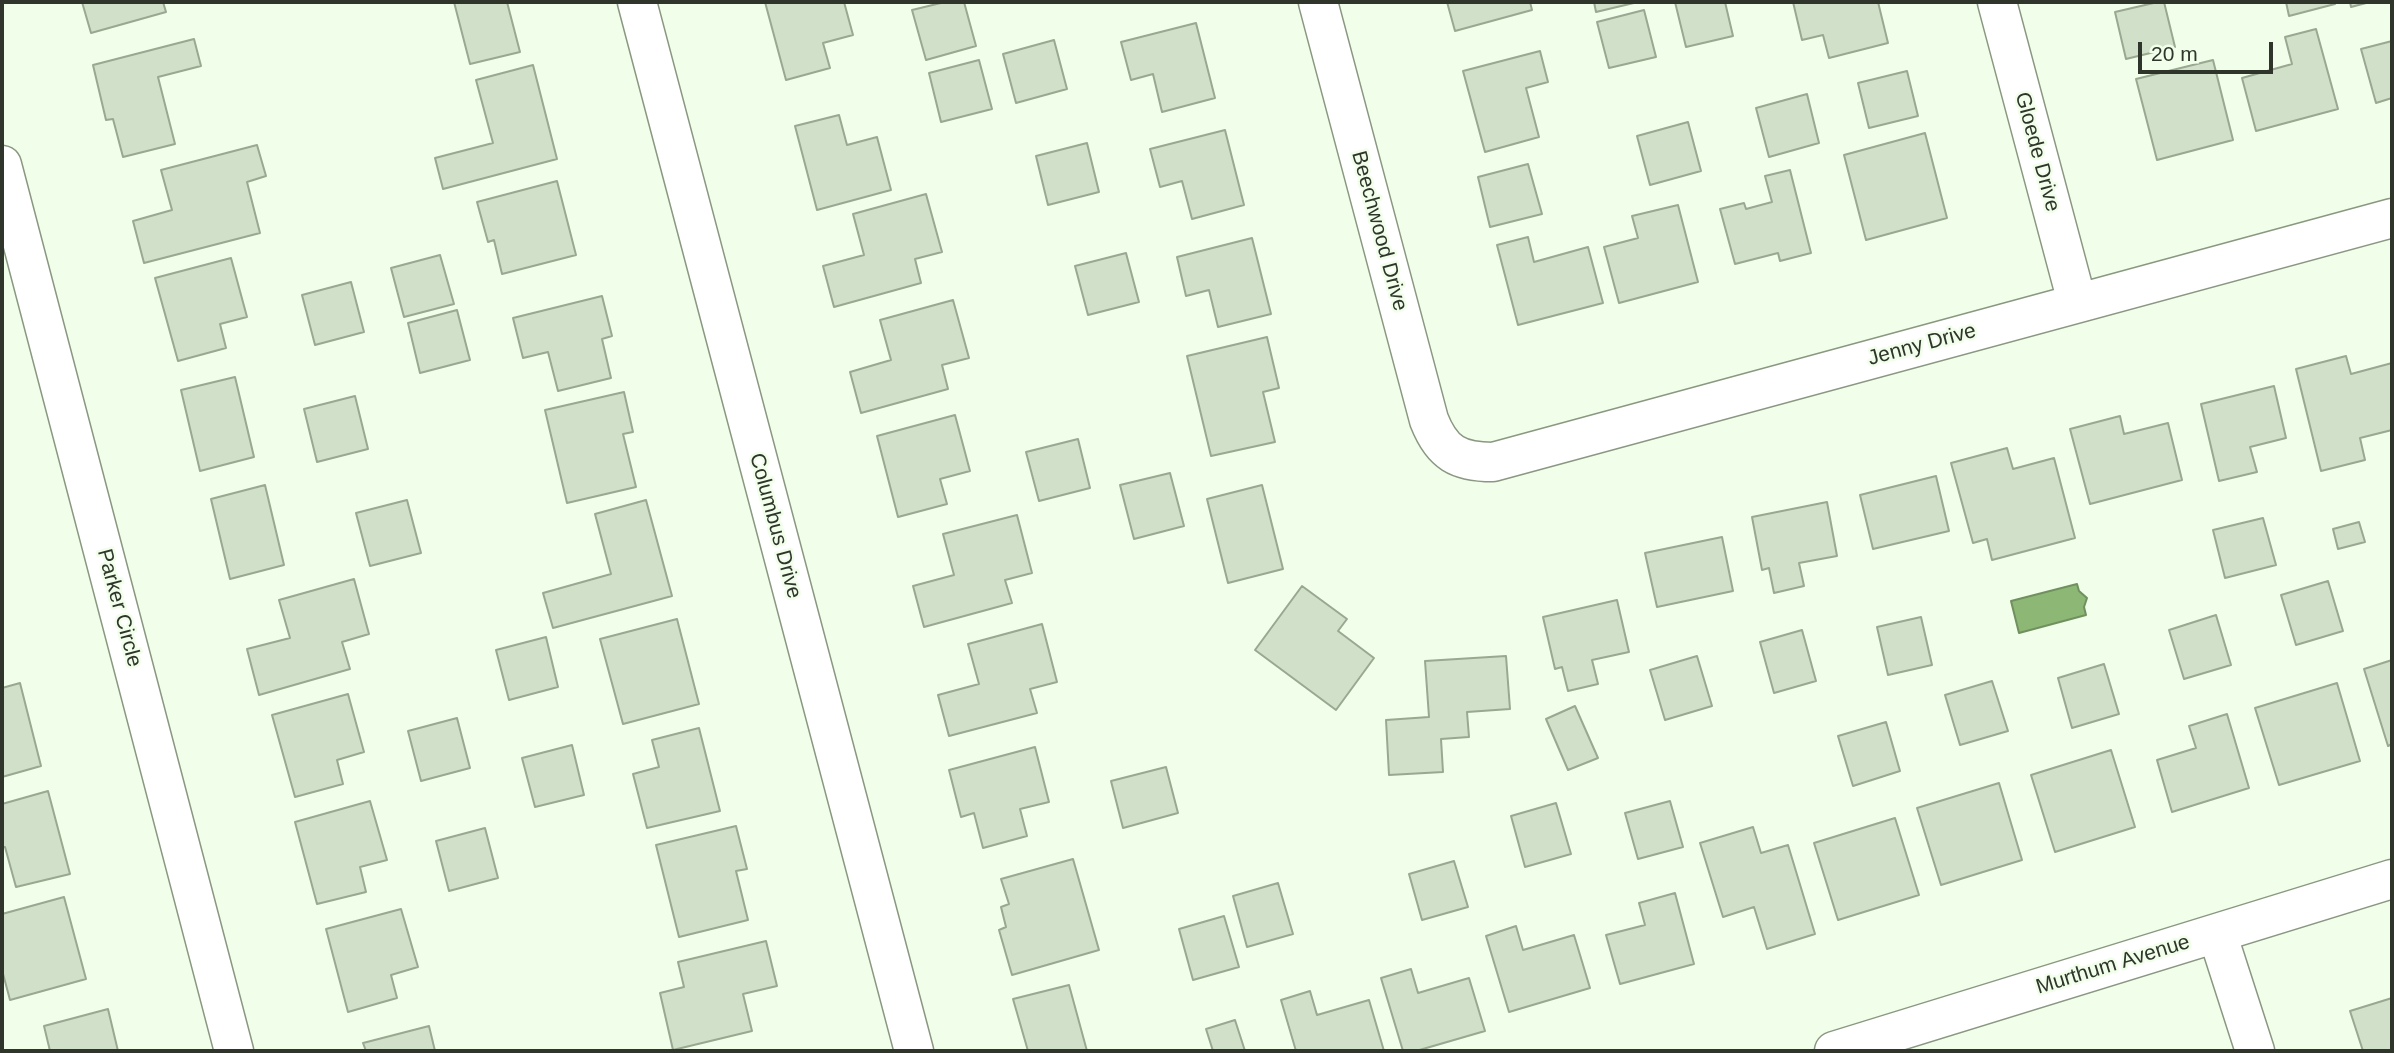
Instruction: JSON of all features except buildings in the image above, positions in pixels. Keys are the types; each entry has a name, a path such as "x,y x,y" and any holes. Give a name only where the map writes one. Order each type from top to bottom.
{"street":[{"name":"Columbus Drive","path":"637,2 914,1051"},
{"name":"Beechwood Drive","path":"1318,2 1429,420 1436,437 1452,454"},
{"name":"Gloede Drive","path":"1997,2 2077,302"},
{"name":"Parker Circle","path":"2,164 234,1051"},
{"name":"Jenny Drive","path":"1452,454 1472,462 1493,462 2392,218"},
{"name":"Murthum Avenue","path":"1834,1051 2392,879"},
{"path":"2217,933 2255,1051"}],"shaded area":[{"path":"2077,584 2079,591 2087,598 2084,607 2086,615 2019,633 2011,601"}]}
